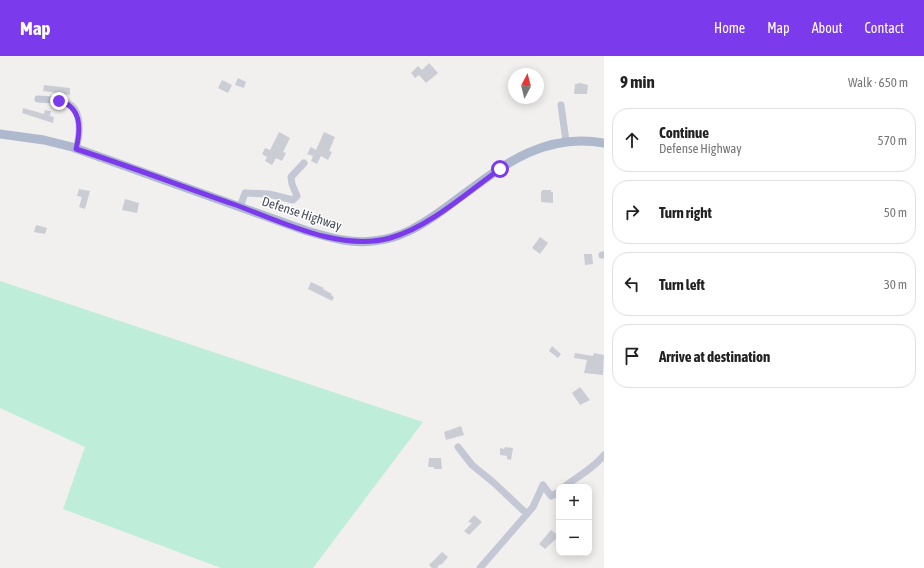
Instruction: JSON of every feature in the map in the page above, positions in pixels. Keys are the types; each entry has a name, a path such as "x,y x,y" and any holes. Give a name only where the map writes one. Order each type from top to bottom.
{"main road":[{"name":"Defense Highway","path":"0,134 44,140 76,149 240,207 333,238 354,242 381,240 401,235 421,225 523,154 542,146 566,141 604,143"}],"street":[{"path":"38,100 67,103 77,112 79,132 76,149"},
{"path":"562,105 566,141"},
{"path":"240,207 245,193 269,194 293,200 297,196 291,177 304,163"},
{"path":"458,447 472,465 493,482 527,514"},
{"path":"568,484 580,474 594,467 604,456"},
{"path":"480,568 527,514 539,496 543,485 551,496 556,494"}],"green space":[{"path":"0,281 423,422 313,568 221,568 63,509 85,447 0,408"}],"building":[{"path":"429,63 438,73 426,83 419,75 415,78 411,73 418,66 422,70"},
{"path":"238,78 246,82 244,88 235,85"},
{"path":"222,80 232,85 228,93 218,88"},
{"path":"580,83 588,85 587,94 574,94 575,84"},
{"path":"44,85 70,88 70,95 43,91"},
{"path":"23,108 44,114 45,110 51,111 50,116 54,117 53,123 22,113"},
{"path":"279,132 290,138 283,152 286,153 282,161 276,158 272,165 265,161 267,157 262,154 265,148 270,150"},
{"path":"324,132 335,137 329,151 332,152 328,160 321,156 317,164 311,161 313,156 307,154 311,147 316,150"},
{"path":"79,189 90,191 85,209 79,207 82,197 77,196"},
{"path":"543,190 551,190 551,192 553,192 553,203 541,202 541,192"},
{"path":"125,199 139,203 137,213 122,210"},
{"path":"36,225 47,228 45,234 34,232"},
{"path":"540,237 548,243 540,254 532,248"},
{"path":"584,254 592,254 593,264 585,265"},
{"path":"311,282 324,288 323,289 332,294 331,295 334,297 332,301 308,289"},
{"path":"552,346 561,354 558,358 549,351"},
{"path":"575,353 593,356 594,353 604,355 603,375 584,373 587,360 574,358"},
{"path":"580,387 590,400 580,405 572,393"},
{"path":"461,426 464,435 446,440 444,432"},
{"path":"505,447 513,448 511,460 507,459 507,456 500,455 500,448 504,449"},
{"path":"429,458 441,458 442,469 428,467"},
{"path":"474,515 482,522 469,535 464,531 472,523 468,522"},
{"path":"551,530 556,534 556,539 545,549 539,544"},
{"path":"442,552 448,557 437,568 432,568 429,565"}],"route":[{"path":"59,101 72,106 77,112 79,140 76,149 307,231 338,240 372,242 401,235 421,225 500,169"}]}
